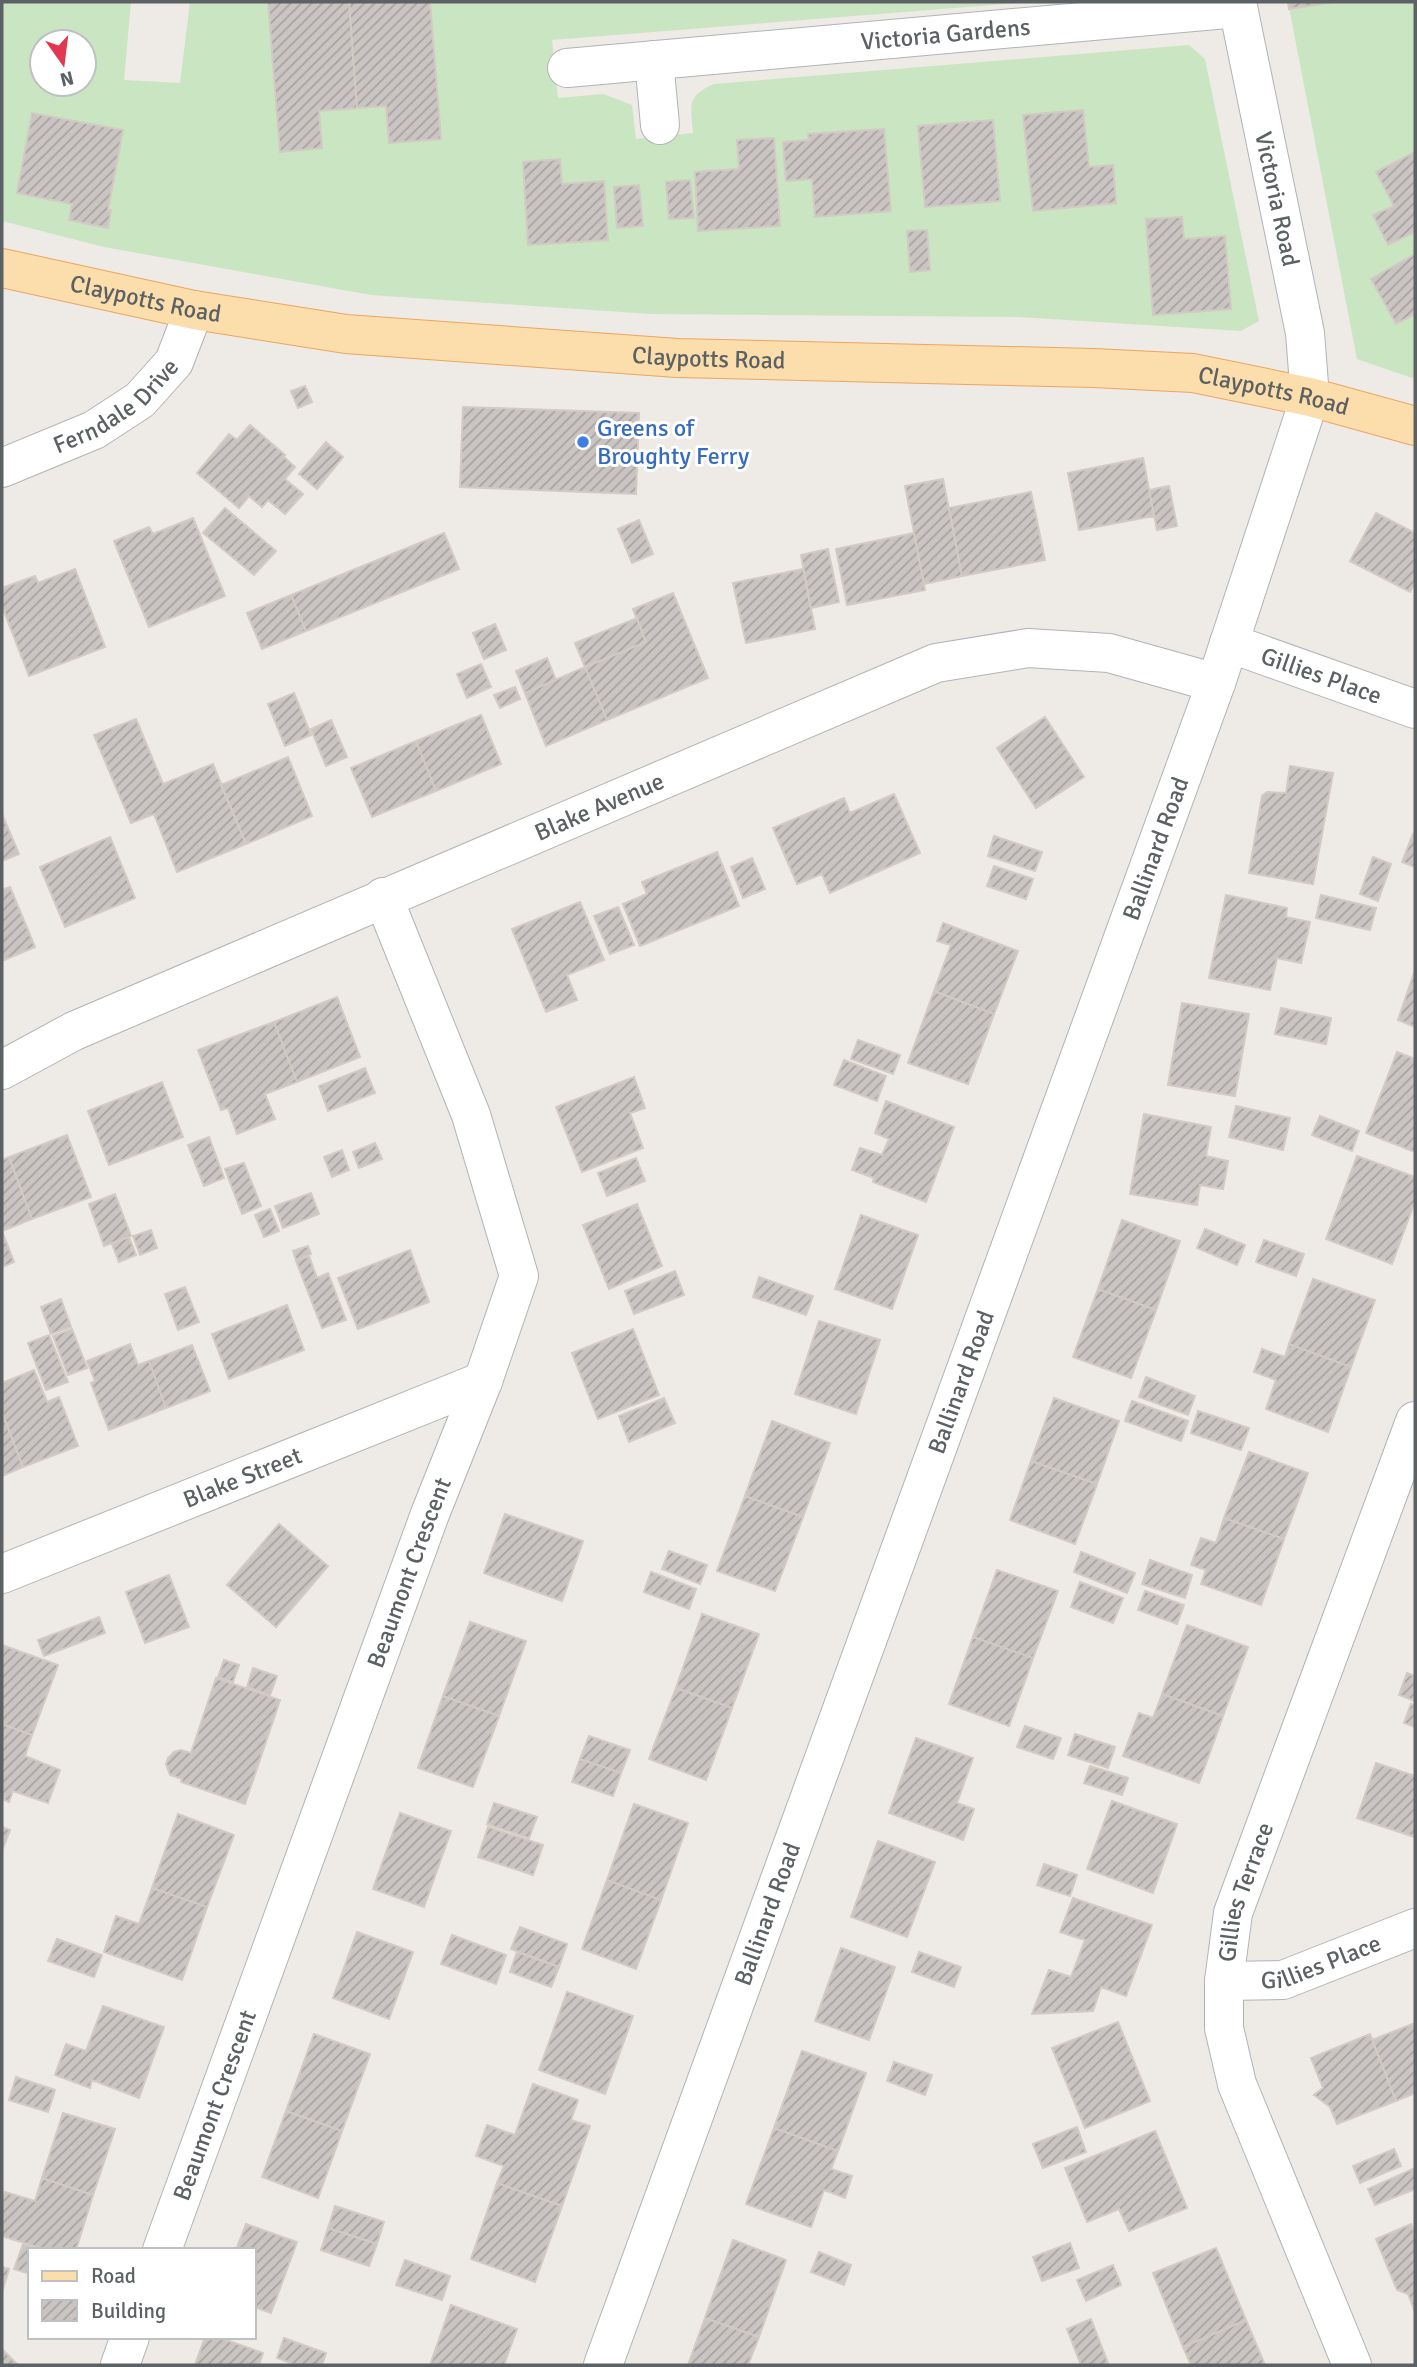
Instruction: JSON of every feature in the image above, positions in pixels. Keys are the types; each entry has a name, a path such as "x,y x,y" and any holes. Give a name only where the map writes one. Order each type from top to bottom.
{"main road":[{"name":"Claypotts Road","path":"2,268 194,310 346,334 677,358 1094,368 1193,373 1310,397 1415,426"}],"street":[{"name":"Victoria Gardens","path":"567,68 1238,5"},
{"name":"Victoria Road","path":"1238,5 1305,333 1310,397"},
{"path":"654,60 660,125"},
{"name":"Ferndale Drive","path":"2,468 94,430 139,400 174,362 194,310"},
{"name":"Ballinard Road","path":"603,2365 1216,683 1310,397"},
{"name":"Gillies Place","path":"1229,643 1415,709"},
{"name":"Blake Avenue","path":"2,1070 74,1031 936,663 1028,648 1109,653 1216,683"},
{"name":"Beaumont Crescent","path":"163,2248 425,1528 484,1381 519,1276 471,1115 383,897"},
{"name":"Blake Street","path":"2,1574 484,1381"},
{"name":"Gillies Terrace","path":"1352,2365 1237,2084 1224,2028 1224,1981 1233,1913 1415,1421"},
{"name":"Gillies Place","path":"1224,1981 1283,1980 1415,1928"},
{"path":"120,2365 129,2339"}],"green space":[{"path":"2,2 131,2 124,80 180,83 190,2 1030,2 552,40 558,98 603,94 632,105 636,139 693,133 692,103 699,93 714,84 1189,45 1205,59 1259,321 1241,331 1019,317 651,314 371,295 104,247 2,221"},
{"path":"1288,2 1415,2 1415,379 1357,359"}],"building":[{"path":"268,2 349,2 357,108 319,111 322,148 280,152"},
{"path":"349,2 430,2 441,139 389,143 386,106 357,108"},
{"path":"1288,2 1334,2 1289,9"},
{"path":"1083,110 1089,167 1113,165 1116,203 1033,211 1023,115"},
{"path":"32,113 123,130 108,210 111,210 108,228 69,220 72,204 17,193"},
{"path":"993,120 1000,201 925,207 918,126"},
{"path":"884,129 891,211 815,217 812,179 786,181 783,142 809,140 808,134"},
{"path":"774,138 780,226 698,231 695,172 739,169 737,140"},
{"path":"1415,152 1415,232 1388,245 1373,215 1394,206 1376,172"},
{"path":"560,159 562,184 604,181 608,240 528,245 523,162"},
{"path":"690,180 694,218 669,219 666,182"},
{"path":"639,185 643,226 617,228 614,187"},
{"path":"1182,217 1184,239 1225,236 1231,309 1153,315 1146,219"},
{"path":"927,230 930,270 910,272 907,231"},
{"path":"1415,254 1415,314 1396,324 1371,279"},
{"path":"305,386 312,402 298,408 291,391"},
{"path":"463,407 639,413 636,494 460,487"},
{"path":"250,425 295,467 285,479 303,494 285,514 268,500 262,507 249,496 239,508 197,473 229,434 237,440"},
{"path":"326,442 343,457 317,489 299,474"},
{"path":"1143,458 1154,516 1079,530 1068,473"},
{"path":"943,479 962,576 924,584 905,486"},
{"path":"1169,486 1177,526 1157,530 1149,490"},
{"path":"1031,492 1045,560 962,576 949,508"},
{"path":"225,508 276,551 254,575 203,533"},
{"path":"1376,513 1415,533 1415,583 1410,592 1350,561"},
{"path":"193,518 225,596 149,627 114,541 149,527 153,534"},
{"path":"639,520 653,554 632,563 618,529"},
{"path":"444,533 459,569 306,631 291,595"},
{"path":"914,533 925,590 847,605 836,549"},
{"path":"828,549 839,602 811,608 801,555"},
{"path":"75,569 105,647 29,676 2,606 2,588 35,576 38,583"},
{"path":"803,569 815,629 746,643 733,583"},
{"path":"673,593 708,678 607,720 585,667 646,642 633,609"},
{"path":"291,595 306,631 262,649 247,613"},
{"path":"637,618 646,642 585,667 575,643"},
{"path":"495,624 506,650 484,659 473,633"},
{"path":"547,658 556,680 525,693 516,671"},
{"path":"481,664 491,687 467,698 457,674"},
{"path":"585,667 607,720 546,746 525,693"},
{"path":"515,687 520,699 500,708 494,695"},
{"path":"294,693 311,735 285,746 268,704"},
{"path":"481,715 501,764 436,791 416,741"},
{"path":"1045,717 1084,777 1036,808 997,748"},
{"path":"136,719 163,784 213,764 246,844 177,872 154,814 131,823 94,735"},
{"path":"331,720 347,757 326,766 311,729"},
{"path":"416,741 436,791 372,817 351,768"},
{"path":"288,757 312,816 246,844 221,785"},
{"path":"1290,766 1333,773 1313,884 1249,873 1262,796 1267,792 1286,793"},
{"path":"894,794 920,853 830,893 822,874 797,884 773,828 844,798 850,813"},
{"path":"2,814 19,854 2,861"},
{"path":"1413,834 1415,835 1415,867 1402,862"},
{"path":"994,836 1042,852 1035,871 988,856"},
{"path":"110,837 135,898 65,927 40,867"},
{"path":"717,852 739,906 640,946 623,904 647,894 642,882"},
{"path":"1373,857 1391,864 1378,901 1360,894"},
{"path":"752,858 765,889 743,898 731,867"},
{"path":"994,866 1033,879 1026,899 987,886"},
{"path":"10,887 35,947 2,961 2,890"},
{"path":"1226,895 1287,908 1286,917 1310,922 1301,963 1277,958 1270,990 1209,978"},
{"path":"1321,895 1376,908 1370,930 1316,918"},
{"path":"580,902 604,960 567,975 577,1000 546,1012 512,929"},
{"path":"618,907 634,945 610,954 594,916"},
{"path":"943,923 1018,951 994,1014 934,991 951,945 937,941"},
{"path":"1415,970 1415,1027 1398,1020"},
{"path":"934,991 994,1014 968,1084 908,1063"},
{"path":"337,997 360,1057 297,1082 274,1022"},
{"path":"1182,1003 1249,1014 1235,1096 1168,1085"},
{"path":"1281,1008 1331,1018 1326,1044 1275,1034"},
{"path":"274,1022 297,1082 265,1094 275,1119 237,1134 228,1108 221,1110 198,1050"},
{"path":"858,1040 900,1055 893,1074 851,1059"},
{"path":"1397,1052 1415,1059 1415,1152 1366,1133"},
{"path":"844,1060 886,1076 877,1101 834,1085"},
{"path":"365,1068 375,1093 328,1111 319,1086"},
{"path":"634,1077 645,1108 630,1113 643,1148 582,1172 556,1107"},
{"path":"162,1082 183,1137 109,1165 88,1111"},
{"path":"886,1101 954,1127 926,1202 873,1182 874,1178 852,1170 860,1148 882,1155 889,1139 875,1133"},
{"path":"1236,1106 1290,1118 1283,1150 1229,1137"},
{"path":"1144,1114 1211,1127 1206,1156 1228,1161 1223,1189 1200,1185 1197,1205 1130,1194"},
{"path":"1320,1116 1359,1131 1352,1151 1312,1135"},
{"path":"67,1135 91,1197 32,1219 9,1157"},
{"path":"209,1137 224,1178 204,1186 188,1145"},
{"path":"375,1143 382,1159 359,1168 353,1152"},
{"path":"342,1150 349,1170 332,1177 324,1157"},
{"path":"1357,1156 1415,1177 1415,1201 1392,1264 1326,1239"},
{"path":"9,1157 32,1219 2,1231 2,1160"},
{"path":"636,1158 645,1181 607,1196 598,1173"},
{"path":"244,1163 261,1206 242,1214 225,1169"},
{"path":"311,1193 319,1214 283,1228 275,1206"},
{"path":"115,1194 131,1236 104,1246 89,1204"},
{"path":"637,1204 662,1266 609,1289 583,1225"},
{"path":"270,1209 279,1231 264,1237 255,1215"},
{"path":"861,1215 918,1235 892,1309 835,1289"},
{"path":"1122,1220 1180,1241 1156,1310 1098,1289"},
{"path":"1205,1229 1245,1245 1237,1265 1197,1248"},
{"path":"151,1230 157,1248 140,1255 133,1236"},
{"path":"2,1231 14,1262 2,1267"},
{"path":"129,1237 136,1255 119,1262 112,1244"},
{"path":"1264,1240 1304,1254 1296,1276 1256,1262"},
{"path":"308,1246 311,1254 296,1260 293,1251"},
{"path":"410,1250 429,1302 358,1329 338,1278"},
{"path":"309,1256 317,1278 328,1273 346,1320 322,1328 296,1261"},
{"path":"675,1271 684,1295 634,1314 625,1291"},
{"path":"759,1277 813,1296 806,1315 753,1297"},
{"path":"1313,1279 1375,1300 1351,1367 1289,1344"},
{"path":"185,1287 199,1322 178,1330 165,1294"},
{"path":"1098,1289 1156,1310 1131,1378 1073,1357"},
{"path":"61,1299 71,1327 51,1334 41,1307"},
{"path":"287,1305 304,1350 229,1379 212,1334"},
{"path":"819,1321 880,1340 856,1414 795,1394"},
{"path":"72,1329 87,1368 68,1375 53,1336"},
{"path":"633,1329 659,1395 598,1419 572,1353"},
{"path":"49,1335 68,1382 46,1390 28,1343"},
{"path":"130,1344 138,1365 149,1361 166,1408 109,1430 91,1383 95,1381 87,1361"},
{"path":"1289,1344 1351,1367 1328,1432 1266,1409 1276,1380 1254,1372 1262,1349 1285,1357"},
{"path":"192,1345 210,1391 166,1408 149,1361"},
{"path":"34,1370 47,1402 59,1397 78,1446 23,1467 2,1412 2,1383"},
{"path":"1146,1377 1195,1396 1188,1415 1139,1397"},
{"path":"664,1398 675,1423 629,1442 619,1416"},
{"path":"1054,1398 1119,1421 1097,1484 1031,1461"},
{"path":"1132,1401 1188,1421 1181,1441 1125,1421"},
{"path":"1198,1411 1249,1428 1241,1450 1191,1433"},
{"path":"4,1418 23,1467 2,1476 2,1419"},
{"path":"772,1421 830,1443 803,1517 745,1496"},
{"path":"1249,1452 1308,1473 1284,1539 1224,1518"},
{"path":"1031,1461 1097,1484 1075,1544 1010,1520"},
{"path":"745,1496 803,1517 775,1591 717,1571"},
{"path":"505,1514 583,1541 562,1601 484,1573"},
{"path":"1224,1518 1284,1539 1261,1605 1201,1584 1206,1570 1191,1565 1201,1538 1216,1543"},
{"path":"279,1524 328,1566 276,1627 227,1585"},
{"path":"669,1551 707,1565 700,1584 662,1569"},
{"path":"1081,1552 1135,1573 1127,1593 1074,1572"},
{"path":"1150,1560 1192,1575 1185,1598 1142,1584"},
{"path":"997,1570 1058,1591 1033,1658 973,1637"},
{"path":"651,1572 696,1589 689,1609 644,1592"},
{"path":"169,1575 189,1627 145,1643 126,1592"},
{"path":"1080,1582 1123,1598 1113,1623 1071,1607"},
{"path":"1145,1591 1184,1605 1177,1624 1138,1610"},
{"path":"702,1614 759,1634 732,1708 676,1688"},
{"path":"99,1617 105,1633 44,1656 38,1640"},
{"path":"470,1622 526,1641 499,1716 443,1696"},
{"path":"1187,1625 1248,1647 1223,1716 1162,1694"},
{"path":"973,1637 1033,1658 1009,1726 949,1704"},
{"path":"2,1645 58,1665 32,1735 2,1724"},
{"path":"224,1660 239,1665 233,1682 218,1677"},
{"path":"253,1668 277,1676 270,1695 247,1687"},
{"path":"1407,1673 1415,1676 1415,1701 1399,1695"},
{"path":"216,1678 280,1700 245,1804 181,1782 182,1779 170,1775 166,1764 174,1752 181,1750 191,1753"},
{"path":"676,1688 732,1708 706,1780 649,1759"},
{"path":"1162,1694 1223,1716 1199,1783 1123,1756 1139,1713 1153,1718"},
{"path":"443,1696 499,1716 473,1787 418,1768"},
{"path":"1411,1704 1415,1706 1415,1727 1404,1723"},
{"path":"2,1724 32,1735 25,1756 60,1770 48,1803 13,1791 9,1802 2,1799"},
{"path":"1025,1726 1061,1738 1053,1759 1017,1747"},
{"path":"1075,1734 1115,1747 1108,1768 1068,1755"},
{"path":"589,1736 630,1750 621,1773 580,1759"},
{"path":"916,1738 973,1758 957,1803 974,1809 963,1840 889,1813"},
{"path":"580,1759 621,1773 613,1796 572,1782"},
{"path":"1376,1763 1415,1776 1415,1837 1357,1818"},
{"path":"1090,1766 1128,1778 1122,1795 1084,1783"},
{"path":"1112,1801 1177,1824 1153,1893 1087,1869"},
{"path":"494,1803 537,1817 529,1838 487,1824"},
{"path":"634,1804 688,1823 661,1900 607,1880"},
{"path":"400,1813 451,1831 424,1907 373,1889"},
{"path":"178,1814 234,1835 207,1907 152,1888"},
{"path":"2,1827 10,1830 3,1848 2,1848"},
{"path":"488,1827 543,1845 533,1875 478,1857"},
{"path":"878,1841 935,1862 907,1937 851,1917"},
{"path":"1044,1864 1077,1875 1070,1896 1037,1885"},
{"path":"607,1880 661,1900 636,1969 582,1949"},
{"path":"152,1888 207,1907 182,1980 104,1952 116,1916 139,1924"},
{"path":"1073,1898 1152,1925 1126,1996 1101,1987 1093,2011 1032,2014 1049,1970 1071,1977 1085,1940 1060,1932"},
{"path":"520,1927 567,1944 559,1967 511,1949"},
{"path":"357,1932 413,1952 389,2019 333,1998"},
{"path":"452,1935 506,1955 496,1984 441,1964"},
{"path":"57,1939 102,1955 94,1977 48,1961"},
{"path":"841,1948 895,1967 869,2040 815,2021"},
{"path":"517,1952 559,1967 551,1987 510,1972"},
{"path":"919,1952 961,1967 954,1987 912,1972"},
{"path":"567,1992 633,2016 605,2094 539,2070"},
{"path":"103,2006 164,2027 139,2098 92,2080 90,2088 55,2075 66,2044 86,2051"},
{"path":"1118,2022 1150,2101 1085,2128 1052,2048"},
{"path":"1415,2023 1415,2093 1396,2101 1372,2040"},
{"path":"314,2034 370,2054 342,2131 286,2111"},
{"path":"1370,2034 1396,2101 1337,2124 1330,2107 1314,2095 1323,2088 1311,2058"},
{"path":"802,2051 866,2073 838,2151 774,2128"},
{"path":"894,2062 932,2075 925,2095 887,2081"},
{"path":"16,2077 55,2090 48,2112 9,2100"},
{"path":"533,2084 578,2100 571,2120 590,2126 562,2206 497,2183 504,2166 476,2156 487,2125 515,2135"},
{"path":"286,2111 342,2131 318,2198 262,2177"},
{"path":"63,2113 115,2129 93,2195 42,2178"},
{"path":"1077,2127 1086,2152 1043,2168 1033,2144"},
{"path":"774,2128 838,2151 831,2169 852,2176 845,2198 824,2190 811,2227 746,2204"},
{"path":"1155,2131 1187,2208 1129,2231 1119,2209 1087,2222 1065,2168"},
{"path":"1394,2149 1401,2166 1360,2183 1353,2166"},
{"path":"1415,2168 1415,2189 1375,2205 1368,2189"},
{"path":"42,2178 93,2195 77,2248 40,2248 2,2236 2,2203 5,2192 35,2201"},
{"path":"497,2183 562,2206 535,2282 471,2259"},
{"path":"335,2206 384,2222 377,2244 328,2228"},
{"path":"246,2224 297,2242 271,2313 256,2308 256,2248 237,2248"},
{"path":"1411,2224 1415,2234 1415,2312 1408,2294 1397,2290 1376,2239"},
{"path":"328,2228 377,2244 369,2266 321,2250"},
{"path":"733,2240 786,2260 759,2337 705,2318"},
{"path":"1070,2243 1079,2268 1042,2281 1033,2257"},
{"path":"23,2244 35,2248 28,2248 28,2273 14,2269"},
{"path":"1216,2248 1246,2320 1183,2347 1153,2273"},
{"path":"819,2252 851,2265 844,2285 811,2272"},
{"path":"405,2260 450,2276 442,2300 396,2285"},
{"path":"1113,2265 1121,2285 1086,2301 1077,2280"},
{"path":"2,2267 9,2269 2,2292"},
{"path":"451,2305 517,2329 504,2365 430,2365"},
{"path":"705,2318 759,2337 748,2365 688,2365"},
{"path":"1091,2319 1108,2363 1104,2365 1081,2365 1067,2329"},
{"path":"1246,2320 1265,2365 1191,2365 1183,2347"},
{"path":"284,2338 326,2353 322,2365 296,2365 277,2358"},
{"path":"204,2339 224,2339 263,2353 259,2365 195,2365"},
{"path":"2,2349 18,2365 2,2365"}],"place":[{"name":"Greens of Broughty Ferry","path":"583,442"}]}
